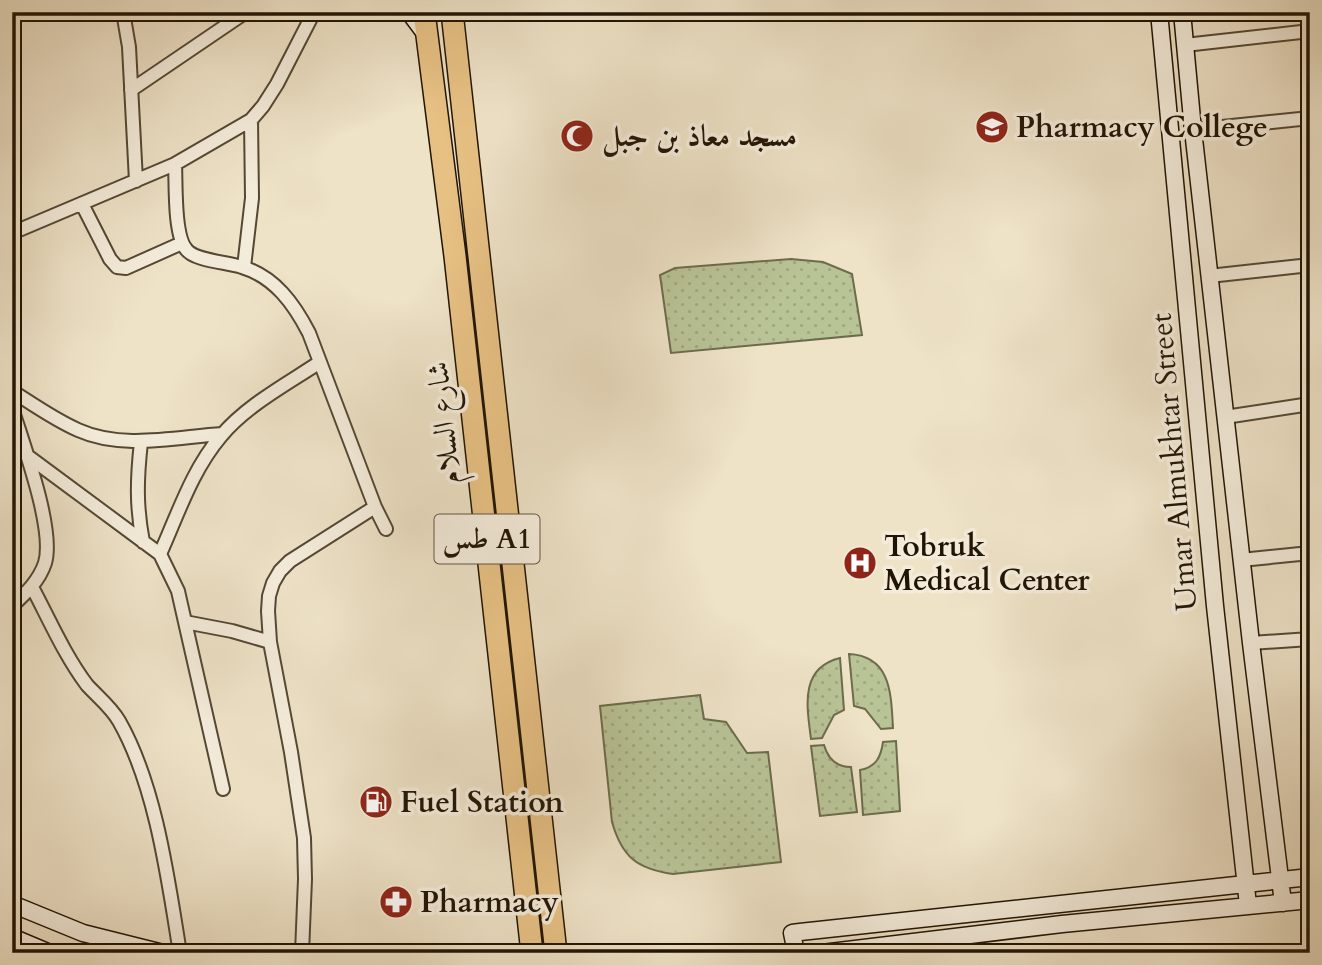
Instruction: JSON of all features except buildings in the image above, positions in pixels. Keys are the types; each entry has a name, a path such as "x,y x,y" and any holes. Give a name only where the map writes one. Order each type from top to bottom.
{"highway":[{"name":"شارع السلام","path":"424,12 482,487 532,953"},
{"name":"شارع السلام","path":"452,12 556,953"}],"street":[{"path":"124,12 136,181"},
{"path":"131,90 246,12"},
{"path":"12,233 175,164 251,120 277,84 314,12"},
{"path":"409,12 427,36"},
{"name":"Umar Almukhtar Street","path":"1159,12 1215,606 1248,905"},
{"name":"Umar Almukhtar Street","path":"1182,12 1241,560 1283,903"},
{"path":"1185,45 1310,31"},
{"path":"1193,130 1310,118"},
{"path":"244,267 252,198 251,120"},
{"path":"175,164 180,231 186,250 194,256 244,267 275,285 296,308 386,529"},
{"path":"82,204 110,260 117,267 126,268 183,243"},
{"path":"1209,276 1310,265"},
{"path":"160,554 195,475 222,434 246,413 320,362"},
{"path":"12,391 80,431 106,438 141,442 222,434"},
{"path":"1225,417 1310,404"},
{"path":"12,408 48,537 45,564 32,587 12,606"},
{"path":"141,442 137,511 143,542"},
{"path":"25,454 160,554 177,590 223,789"},
{"path":"302,953 306,879 303,838 291,752 270,642 269,596 280,571 290,561 375,507"},
{"path":"1241,560 1310,553"},
{"path":"32,587 74,664 88,685 118,719 127,738 147,793 162,850 180,953"},
{"path":"185,622 270,642"},
{"path":"1251,643 1310,639"},
{"path":"796,953 792,933 1310,877"},
{"path":"821,953 1062,924 1310,900"},
{"path":"12,904 83,933 163,953"},
{"path":"12,937 50,953"}],"green space":[{"path":"791,259 823,262 852,274 862,335 671,353 660,275 675,268"},
{"path":"849,654 863,656 881,670 890,691 893,728 881,729 865,709 854,706"},
{"path":"840,658 844,710 834,715 822,738 811,739 808,702 812,680 818,670"},
{"path":"700,695 704,719 726,722 747,753 768,752 781,862 673,874 660,872 641,865 626,853 616,834 612,822 600,706"},
{"path":"896,741 900,811 863,815 860,770 877,760 883,742"},
{"path":"824,745 833,761 841,766 851,767 857,812 820,816 811,746"}],"place":[{"name":"Pharmacy College","path":"992,127"},
{"name":"مسجد معاذ بن جبل","path":"577,136"},
{"name":"Tobruk Medical Center","path":"860,563"},
{"name":"Fuel Station","path":"376,802"},
{"name":"Pharmacy","path":"396,902"}]}
